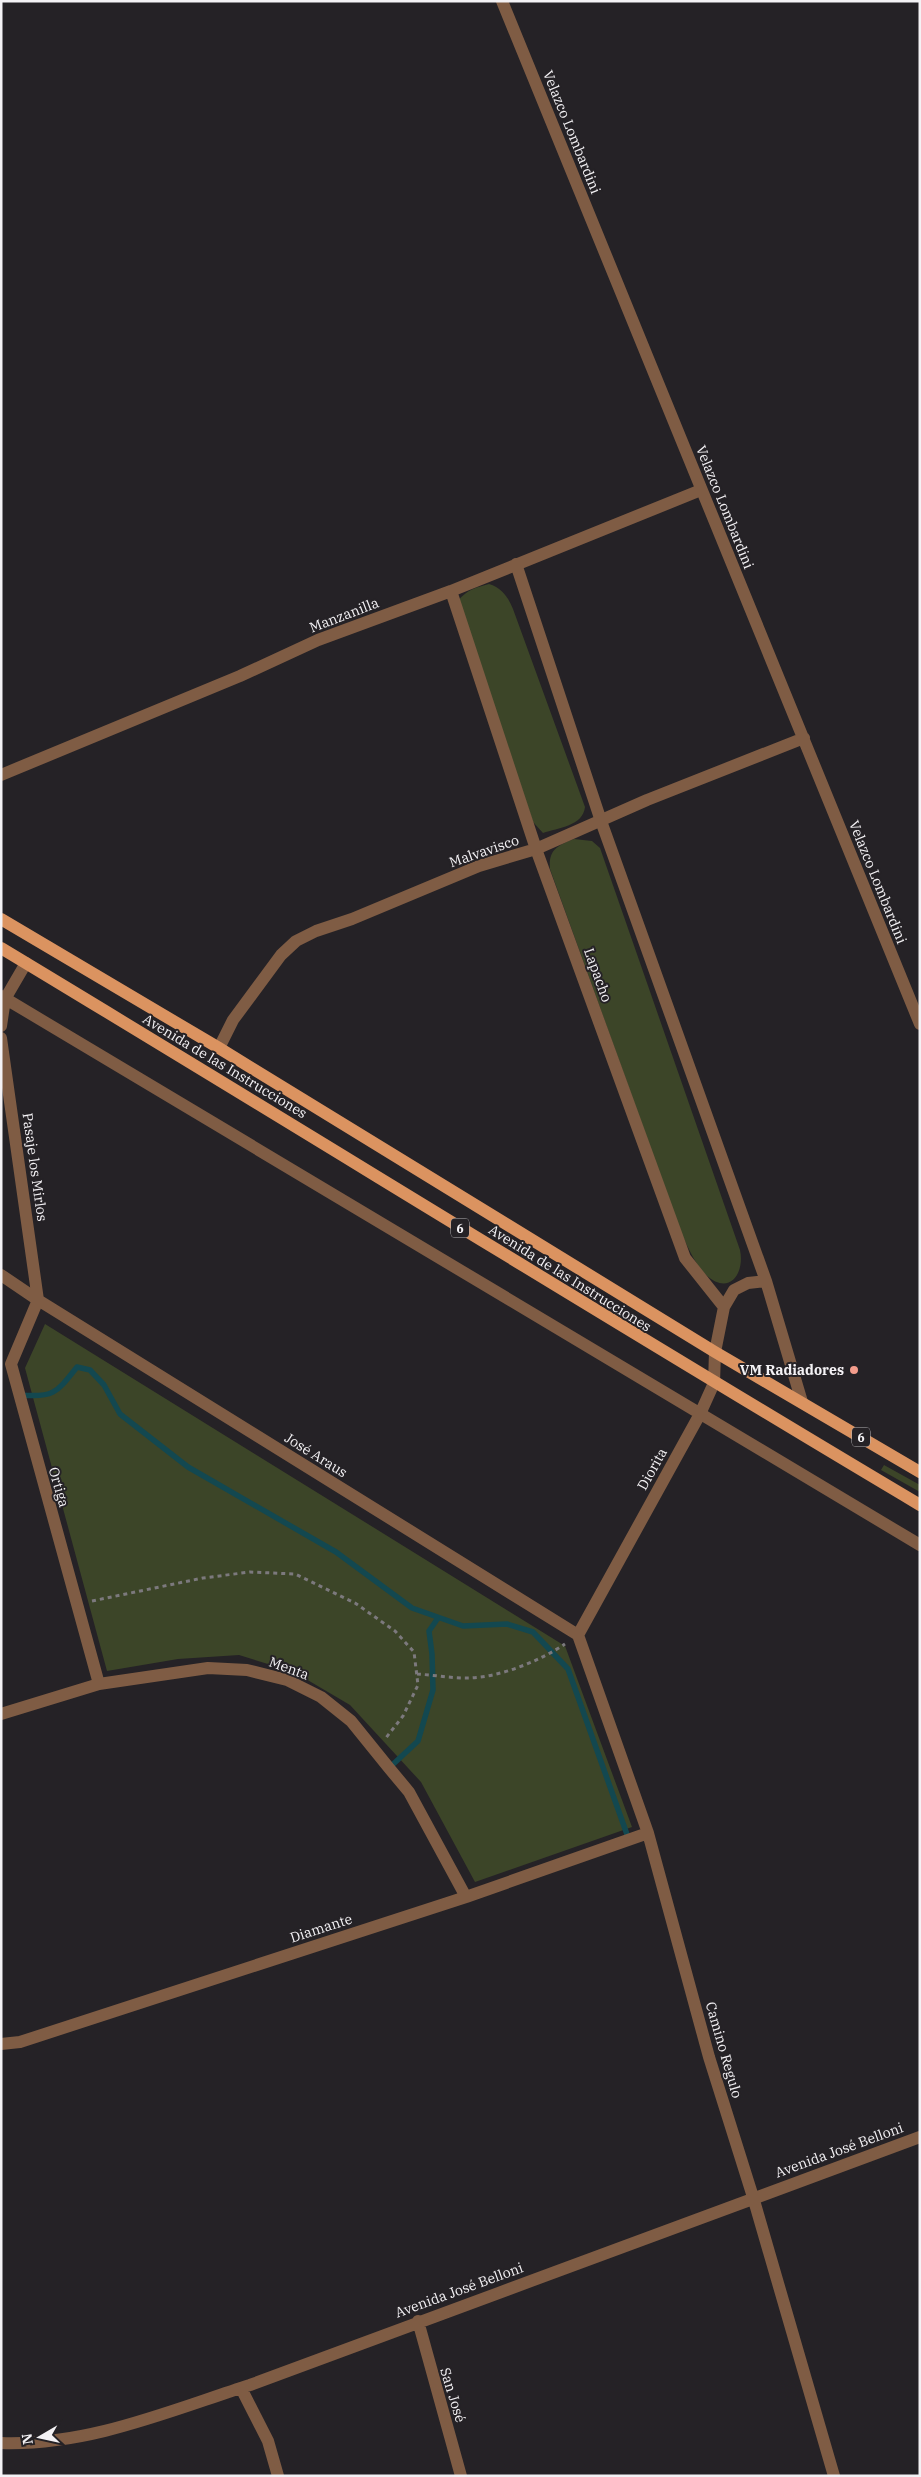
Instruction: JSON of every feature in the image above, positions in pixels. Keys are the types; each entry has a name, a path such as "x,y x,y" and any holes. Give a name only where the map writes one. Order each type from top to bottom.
{"main road":[{"name":"Avenida de las Instrucciones","path":"1,919 218,1048 715,1352 920,1472"},
{"name":"Avenida de las Instrucciones","path":"1,948 714,1383 920,1505"}],"street":[{"name":"Velazco Lombardini","path":"502,1 920,1024"},
{"name":"Manzanilla","path":"1,775 240,676 318,640 451,590 702,490"},
{"path":"516,564 601,821 766,1281 802,1402"},
{"name":"Lapacho","path":"451,590 536,848 685,1258 724,1307"},
{"name":"Malvavisco","path":"218,1048 238,1013 281,955 296,941 316,931 352,919 479,866 536,848 647,800 804,738"},
{"path":"1,1026 3,997 26,963"},
{"path":"3,997 920,1545"},
{"name":"Pasaje los Mirlos","path":"1,1038 38,1300"},
{"name":"José Araus","path":"1,1275 38,1300 578,1635"},
{"path":"724,1307 734,1290 748,1283 766,1281"},
{"name":"Ortiga","path":"38,1300 6,1366 99,1684"},
{"name":"Diorita","path":"578,1635 700,1414 714,1383 715,1352 724,1307"},
{"name":"Camino Regulo","path":"578,1635 648,1834 709,2057 753,2197 834,2476"},
{"name":"Menta","path":"1,1714 99,1684 208,1668 247,1670 287,1680 321,1697 351,1721 409,1792 466,1897"},
{"name":"Diamante","path":"1,2044 29,2039 466,1897 648,1834"},
{"name":"Avenida José Belloni","path":"1,2443 52,2440 103,2431 175,2411 920,2137"},
{"name":"San José","path":"418,2322 427,2361 461,2476"},
{"path":"241,2388 268,2441 278,2476"}],"path":[{"path":"76,1604 203,1578 250,1572 296,1574 355,1603 395,1631 414,1652 418,1674 418,1685 403,1716 376,1752"},
{"path":"418,1674 469,1678 512,1670 546,1657 564,1645"}],"green space":[{"path":"489,584 498,588 504,594 513,609 585,807 580,818 575,822 543,833 533,822 458,601 468,592"},
{"path":"574,839 592,841 600,848 740,1250 741,1259 738,1274 728,1283 714,1281 702,1271 682,1235 550,869 552,853 555,849"},
{"path":"45,1324 565,1646 632,1827 475,1882 421,1782 350,1705 294,1672 239,1655 178,1659 107,1671 25,1368"},
{"path":"884,1465 920,1485 920,1492 881,1470"}],"waterway":[{"path":"21,1395 32,1396 54,1392 77,1367 90,1370 104,1385 120,1414 188,1467 336,1552 412,1608 463,1626 507,1624 533,1632 568,1669 629,1840"},
{"path":"389,1768 418,1741 433,1690 429,1631 438,1618"}],"place":[{"name":"VM Radiadores","path":"854,1370"}]}
